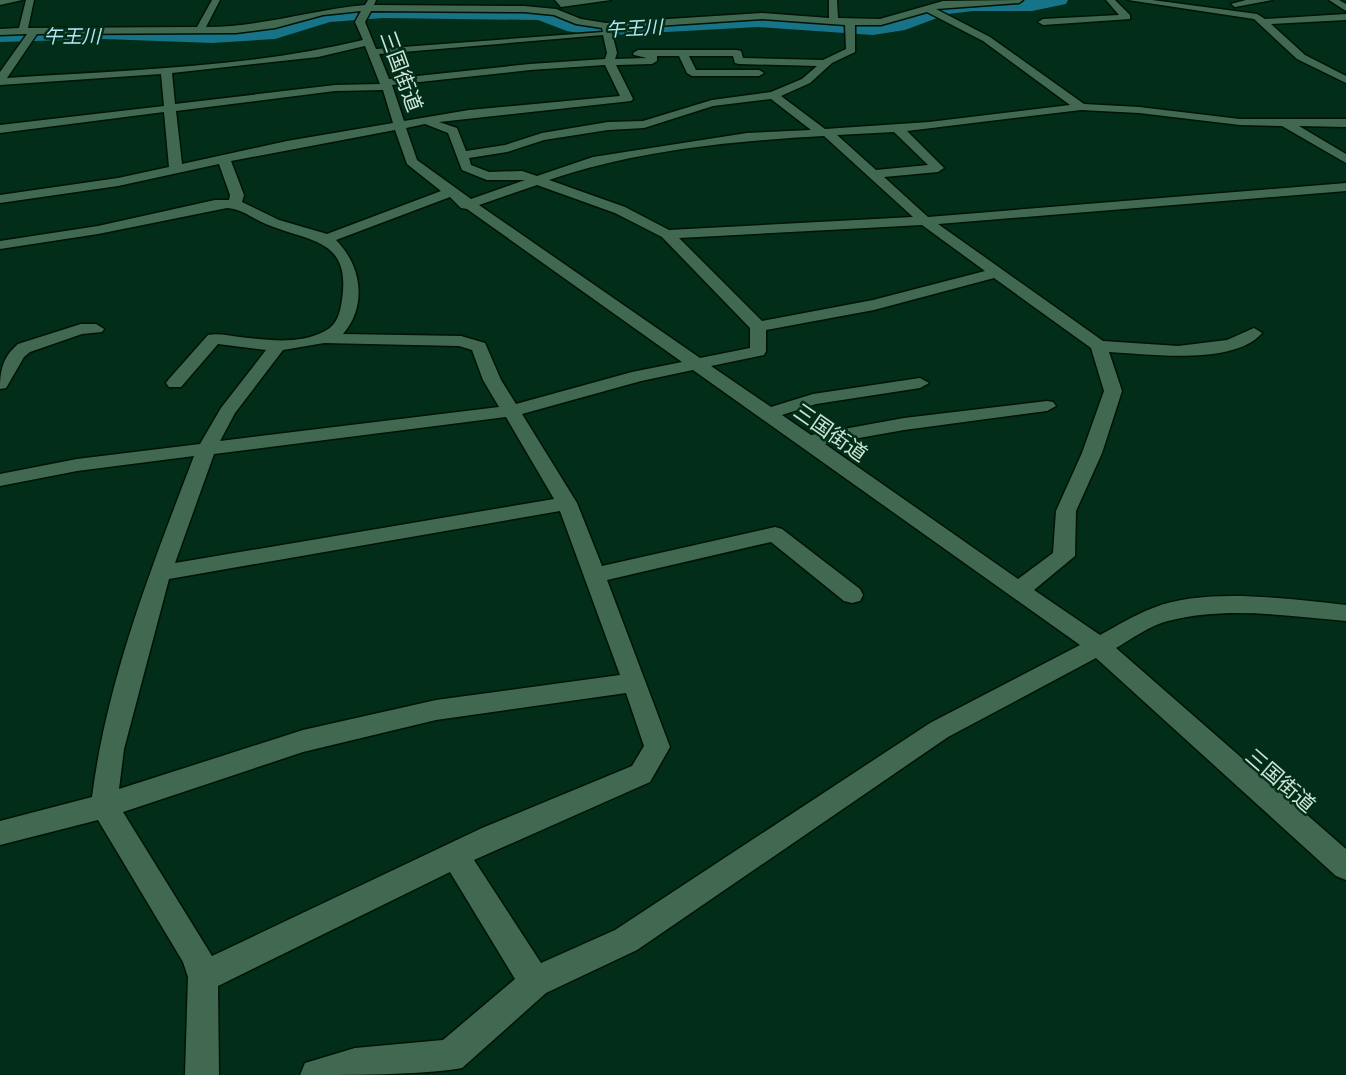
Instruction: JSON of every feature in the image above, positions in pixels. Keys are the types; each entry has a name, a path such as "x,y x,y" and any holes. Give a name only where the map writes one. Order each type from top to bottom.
{"street":[{"path":"0,2 18,0"},
{"path":"0,81 21,53 29,33 30,0"},
{"path":"199,32 216,0"},
{"path":"0,32 90,29 199,32 265,27 323,12 366,8 524,9 607,0"},
{"path":"833,0 834,22"},
{"path":"0,81 166,70 370,47 484,41 762,16 851,26 881,22 925,8 956,2 1019,0"},
{"path":"1043,22 1127,17 1110,0"},
{"path":"1132,0 1259,20 1346,17"},
{"path":"1232,2 1268,0"},
{"path":"1333,0 1346,8"},
{"path":"1232,2 1259,20 1301,57 1346,80"},
{"path":"313,4 323,12"},
{"path":"559,5 579,22 606,29 769,24 899,29 941,13"},
{"name":"三国街道","path":"366,8 360,22 386,85 411,161 466,205 1098,646 1346,867"},
{"path":"925,8 973,28 1003,53 1080,107"},
{"path":"683,53 692,74 782,82 812,78 826,63 851,50 851,26"},
{"path":"0,199 176,171 287,145 470,113 627,99 610,58 606,29"},
{"path":"722,39 724,53"},
{"path":"0,129 610,58 652,61 652,54 737,53 739,61 826,63"},
{"path":"166,70 176,171"},
{"path":"773,95 782,82"},
{"path":"463,155 507,148 542,137 608,126 644,124 712,103 773,95 824,132 925,221 1100,346 1178,351 1216,348 1231,345 1254,333"},
{"path":"591,102 608,126"},
{"path":"466,205 593,161 747,137 958,123 1030,111 1080,107 1139,110 1205,119 1346,123"},
{"path":"0,480 77,465 512,411 638,376 758,351 758,327 667,234 620,210 522,175 487,176 466,167 453,131 427,121"},
{"path":"1286,123 1346,159"},
{"path":"873,174 938,167 897,128"},
{"path":"224,160 237,195 235,202"},
{"path":"667,234 925,221 1346,187"},
{"path":"327,239 450,192"},
{"path":"0,246 98,230 235,202 246,205 271,222 327,239 348,265 352,276 344,321 338,330 319,338 278,346 214,339 175,383"},
{"path":"758,327 874,304 999,272"},
{"path":"0,384 17,354 24,348 81,329 96,329"},
{"path":"204,977 455,855 640,774 657,747 567,503 492,380 479,346 472,343 319,338"},
{"path":"202,1075 204,977 197,956 104,806 111,749 160,573 206,450 227,412 278,346"},
{"path":"1017,591 1064,556 1066,511 1092,453 1113,391 1100,346"},
{"path":"766,414 813,399 920,383"},
{"path":"806,442 904,424 1047,406"},
{"path":"160,573 567,503"},
{"path":"594,575 775,534 852,595"},
{"path":"317,1075 355,1064 451,1065 535,982 626,940 939,730 1160,614 1197,605 1237,603 1346,613"},
{"path":"0,833 104,806 303,741 436,710 635,682"},
{"path":"455,855 535,982"}],"waterway":[{"name":"午王川","path":"0,36 104,33 212,37 275,33 328,16 383,12 541,14 574,27 593,30 758,21 873,29 898,26 944,9 973,5 1032,5 1059,0"}]}
